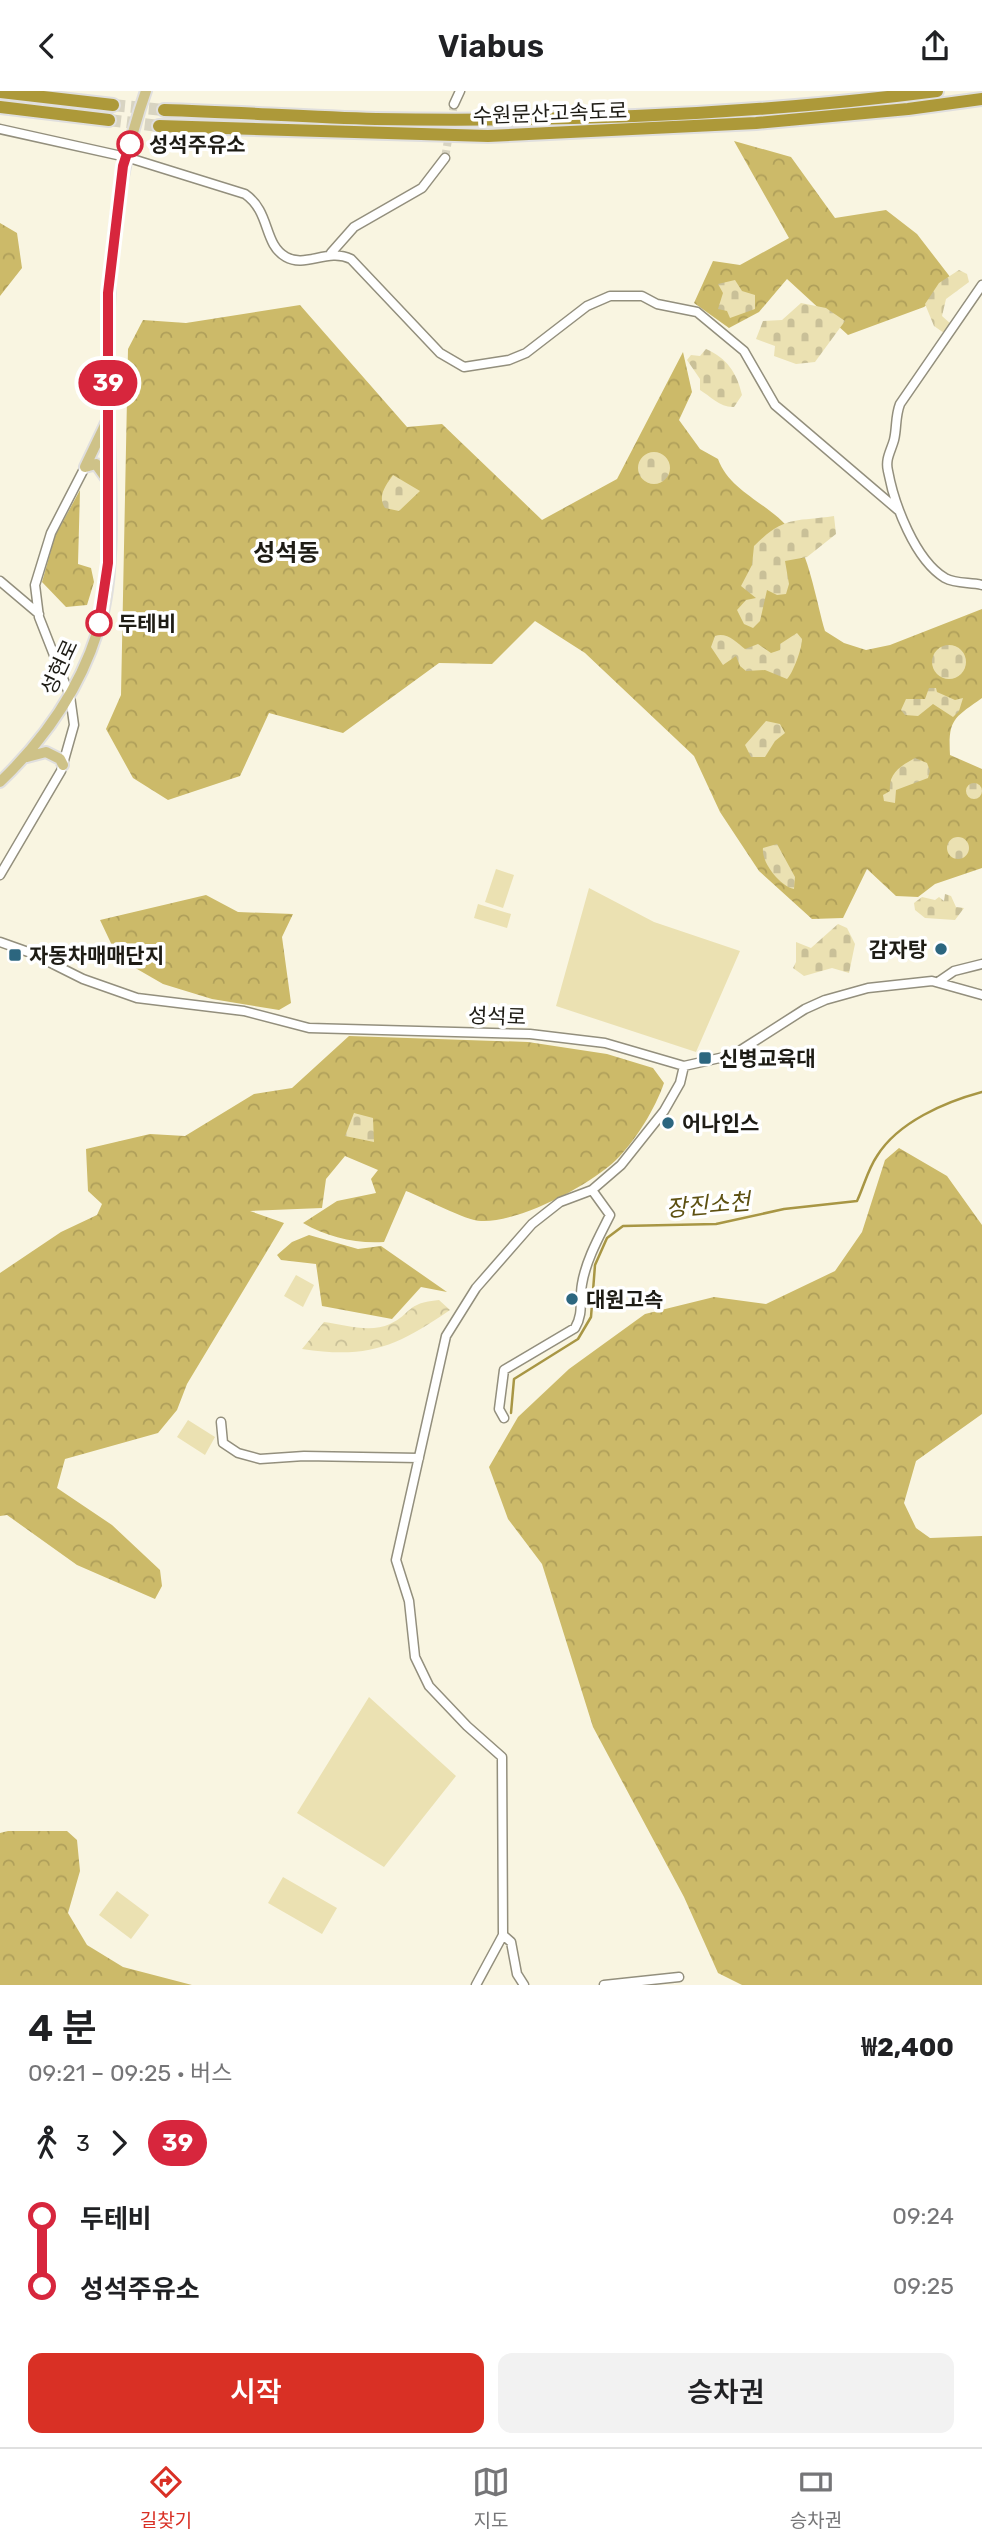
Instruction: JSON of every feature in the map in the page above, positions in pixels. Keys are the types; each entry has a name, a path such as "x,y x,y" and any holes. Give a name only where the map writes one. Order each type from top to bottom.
{"highway":[{"name":"수원문산고속도로","path":"164,110 375,119 603,116 805,105 937,91"},
{"path":"0,92 113,105"},
{"name":"수원문산고속도로","path":"159,126 488,136 782,121 982,99"},
{"path":"0,107 109,120"}],"main road":[{"name":"성현로","path":"0,782 22,761 70,696 103,611 108,563 108,293 125,157 146,91"},
{"path":"85,467 108,417"},
{"path":"85,467 93,464 98,466 109,483"},
{"path":"22,761 37,752 46,752 60,759 63,765"}],"street":[{"path":"454,104 460,91"},
{"path":"0,129 125,157 245,194 261,208 269,234 284,256 296,260 331,253 351,259 440,353 464,367 509,361 526,353 587,306 610,296 642,296 657,304 697,311 744,351 775,405 898,510"},
{"path":"331,253 365,219 422,188 445,158"},
{"path":"982,285 900,404 888,456 888,471 898,510 931,567 953,582 982,585"},
{"path":"0,875 63,765 75,716 70,696 38,614 35,595 40,566 51,533 85,467"},
{"path":"0,581 38,614"},
{"name":"성석로","path":"0,942 31,953 83,979 137,998 244,1011 309,1028 530,1034 605,1043 684,1066 718,1061 741,1052 805,1009 825,1000 868,988 938,982 982,995"},
{"path":"938,982 954,971 982,964"},
{"path":"476,1985 503,1935 502,1757 467,1726 429,1686 415,1657 409,1601 396,1560 446,1336 477,1287 532,1224 559,1202 593,1189 621,1165 657,1121 680,1083 684,1066"},
{"path":"504,1419 499,1409 504,1370 575,1328 581,1318 582,1284 595,1245 610,1215 593,1189"},
{"path":"221,1422 223,1443 238,1453 260,1459 304,1455 419,1458"},
{"path":"503,1935 511,1941 517,1974 524,1985"},
{"path":"604,1985 679,1977"}],"green space":[{"path":"734,141 791,157 835,218 886,210 917,234 954,282 924,307 848,335 787,279 759,312 729,328 694,303 713,261 740,265 789,238"},
{"path":"0,223 17,233 22,268 0,296"},
{"path":"959,270 967,274 969,282 946,299 942,316 952,325 944,333 934,326 925,304 939,283"},
{"path":"735,280 742,291 755,295 755,309 730,318 727,311 718,309 723,293 718,284"},
{"path":"801,303 826,308 845,321 815,362 796,364 774,356 775,346 756,339 763,321 782,320"},
{"path":"300,305 407,427 442,424 542,520 617,479 683,352 692,392 679,420 700,449 718,459 733,482 777,516 796,538 809,570 825,631 844,643 866,650 890,645 982,609 982,698 959,715 952,726 950,755 982,769 982,868 935,884 918,897 896,896 867,869 843,918 812,919 759,871 720,812 694,756 585,653 535,621 492,664 439,663 343,733 269,713 240,776 168,800 133,778 106,729 121,695 128,349 143,320 186,323"},
{"path":"706,349 730,367 737,380 742,395 734,407 720,404 700,390 700,379 687,360 691,355 700,356"},
{"path":"654,452 665,457 670,468 665,479 654,484 643,479 638,468 643,457"},
{"path":"393,475 420,491 399,511 385,508 382,499 383,491"},
{"path":"80,490 78,564 91,568 94,582 87,605 66,607 42,582 55,536"},
{"path":"834,516 836,534 807,557 785,561 789,584 786,594 777,595 767,590 760,621 753,628 744,624 737,610 746,600 756,598 741,586 752,565 754,546 783,524"},
{"path":"797,633 802,639 800,649 787,679 765,670 746,671 740,666 736,656 723,665 711,647 715,636 723,635 745,649 758,644 771,653 780,650 780,644"},
{"path":"949,645 961,650 966,662 961,674 949,679 937,674 932,662 937,650"},
{"path":"929,688 936,688 937,692 955,700 963,698 959,711 953,717 933,704 918,716 905,715 901,710 906,699 925,699"},
{"path":"766,721 780,724 785,733 775,741 765,757 751,757 745,745"},
{"path":"915,758 927,763 930,771 928,778 896,790 895,803 884,801 883,795 890,791 894,774"},
{"path":"971,783 977,783 982,791 980,797 971,799 966,794 966,788"},
{"path":"958,837 966,840 969,848 966,856 958,859 950,856 947,848 950,840"},
{"path":"777,844 795,877 794,889 778,878 765,860 763,848"},
{"path":"496,869 514,875 503,908 485,902"},
{"path":"589,888 654,922 740,951 696,1052 556,1006"},
{"path":"945,894 951,896 956,907 964,908 955,920 925,918 915,910 914,903 922,897 935,900 939,897 944,901"},
{"path":"206,895 238,912 293,914 282,937 291,1003 279,1010 212,999 163,984 118,958 100,920"},
{"path":"478,904 511,914 507,928 474,918"},
{"path":"838,924 847,928 855,944 849,973 832,968 804,976 793,968 796,962 796,942 811,948"},
{"path":"349,1036 528,1042 607,1054 653,1068 664,1083 644,1124 616,1160 571,1191 514,1216 496,1220 474,1220 406,1191 384,1242 352,1241 332,1236 303,1223 337,1201 376,1193 371,1179 378,1170 345,1156 326,1179 322,1208 250,1211 284,1223 187,1384 177,1410 158,1433 65,1459 57,1488 112,1525 160,1570 162,1586 155,1599 77,1565 7,1515 0,1516 0,1273 61,1232 97,1215 102,1204 88,1191 86,1149 150,1134 185,1136 254,1094 292,1088"},
{"path":"354,1113 373,1118 374,1142 345,1136"},
{"path":"899,1148 947,1176 982,1225 982,1414 916,1461 904,1503 916,1528 930,1538 982,1536 982,1985 742,1985 718,1973 684,1897 593,1727 542,1564 508,1519 489,1467 518,1417 569,1369 645,1314 714,1297 766,1304 835,1271 862,1232 885,1160"},
{"path":"309,1235 358,1249 381,1246 447,1292 421,1287 392,1319 322,1306 316,1264 281,1260 277,1255 292,1242"},
{"path":"296,1275 314,1285 303,1307 284,1296"},
{"path":"439,1300 450,1310 397,1341 364,1351 325,1352 302,1349 324,1322 357,1327 382,1327 397,1320 414,1306"},
{"path":"188,1420 215,1437 205,1455 177,1437"},
{"path":"369,1697 456,1776 384,1867 297,1813"},
{"path":"67,1831 77,1840 80,1871 68,1913 87,1945 123,1967 192,1985 0,1985 0,1833"},
{"path":"283,1877 337,1908 322,1934 268,1903"},
{"path":"117,1891 149,1915 131,1939 99,1915"}],"waterway":[{"name":"장진소천","path":"511,1413 514,1379 578,1339 591,1317 595,1265 607,1238 623,1226 716,1224 784,1209 857,1201 874,1161 897,1133 923,1115 953,1101 982,1092"}],"tunnel":[{"path":"445,158 454,104"},
{"path":"113,105 164,110"},
{"path":"109,120 159,126"}],"bus line":[{"name":"39","path":"99,623 103,611 108,563 108,293 123,166 130,144"}],"place":[{"name":"성석주유소","path":"130,144"},
{"name":"두테비","path":"99,623"},
{"name":"감자탕","path":"941,949"},
{"name":"자동차매매단지","path":"15,955"},
{"name":"신병교육대","path":"705,1058"},
{"name":"어나인스","path":"668,1123"},
{"name":"대원고속","path":"572,1299"}],"district":[{"name":"성석동","path":"286,553"}]}
